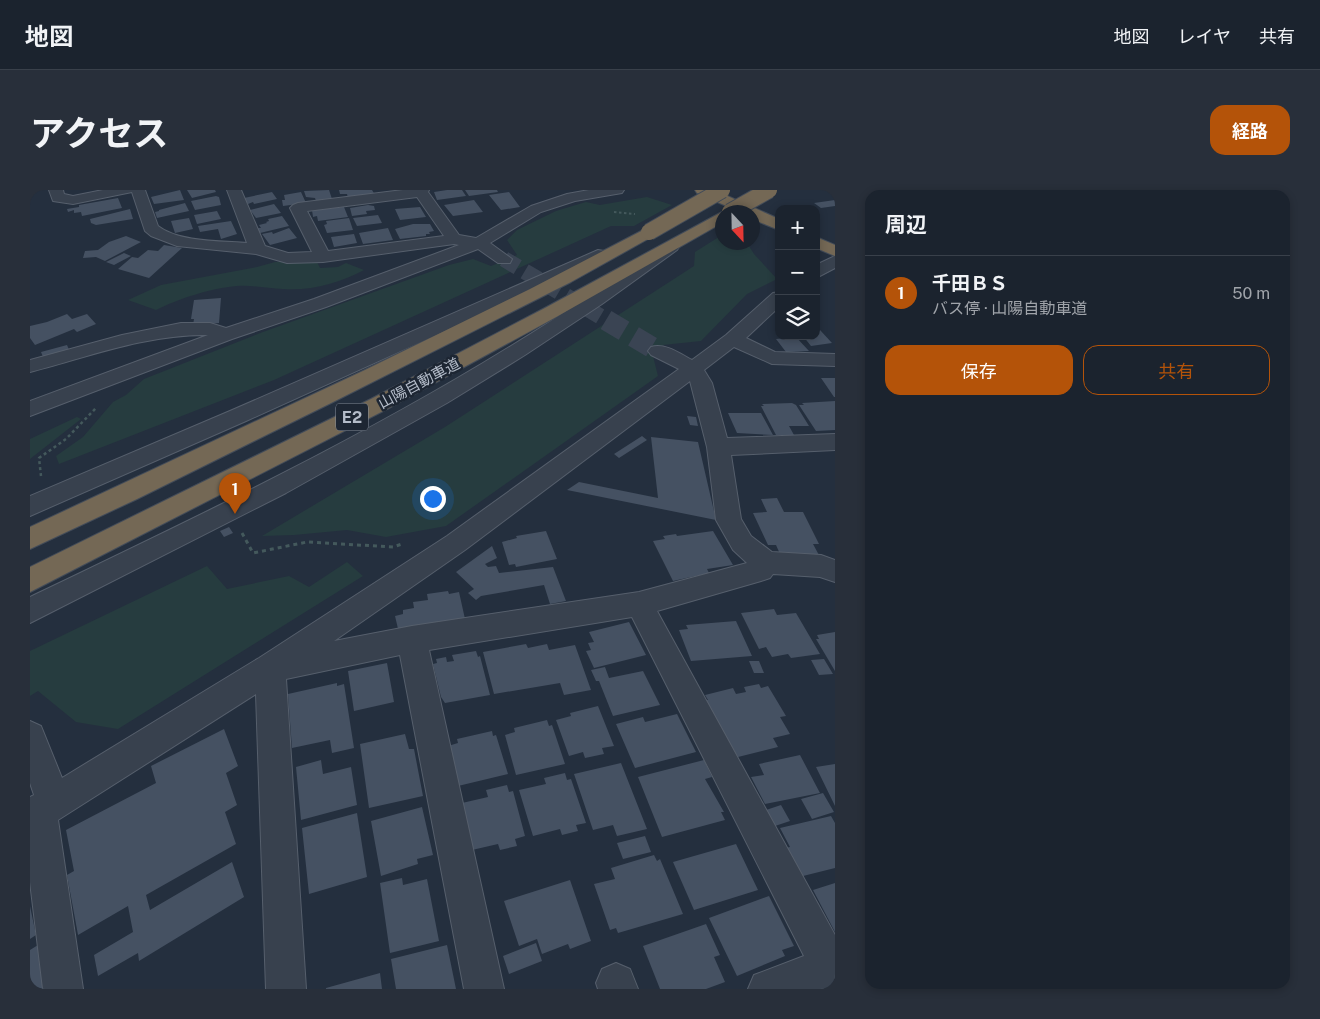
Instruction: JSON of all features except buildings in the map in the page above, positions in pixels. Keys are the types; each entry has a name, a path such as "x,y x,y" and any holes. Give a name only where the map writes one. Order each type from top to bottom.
{"highway":[{"path":"702,190 735,205"},
{"name":"山陽自動車道","path":"30,539 243,439 528,297 622,248 722,190"},
{"path":"742,205 769,190"},
{"path":"760,217 775,223"},
{"name":"山陽自動車道","path":"30,580 231,480 545,317 715,221"},
{"path":"820,244 835,251"}],"street":[{"path":"56,190 58,198 73,200 126,190"},
{"path":"138,190 151,228 157,233 177,241 258,249 287,258 324,257 454,238 479,243 504,260"},
{"path":"234,190 258,249"},
{"path":"30,408 479,243 536,209 572,197 616,190"},
{"path":"324,257 298,208 421,191 454,238"},
{"path":"30,506 463,317 649,232"},
{"path":"30,611 230,511 383,431 500,362 618,286 671,247"},
{"path":"820,270 835,261"},
{"path":"41,811 270,668 456,543 733,339 775,301"},
{"path":"30,366 181,329 210,329 225,335"},
{"path":"733,339 772,358 835,360"},
{"path":"658,351 693,368 702,383 718,447 729,520 742,542 766,563 821,566 835,571"},
{"path":"718,447 835,442"},
{"path":"270,668 412,639 639,604 762,570 766,563"},
{"path":"639,604 834,969 768,989"},
{"path":"412,639 484,989"},
{"path":"270,668 286,989"},
{"path":"30,737 63,989"}],"path":[{"path":"611,212 637,214"},
{"path":"41,481 39,458 66,439 101,402"},
{"path":"240,530 253,553 307,542 393,547 403,544"}],"green space":[{"path":"647,197 672,205 634,226 611,226 274,380 59,464 56,456 83,437 113,402 126,395 144,379 263,332 449,265 473,259 491,266 517,255 507,240 517,230 556,211 586,202 600,205"},
{"path":"715,239 715,250 751,250 775,277 775,280 747,294 701,341 663,345 653,356 658,376 446,526 386,537 347,530 262,536 445,427 694,266 695,252"},
{"path":"316,260 320,268 338,267 346,263 364,270 345,279 304,289 243,286 216,289 184,298 156,310 128,300 161,285 275,262"},
{"path":"77,417 81,419 30,459 30,439"},
{"path":"347,562 363,576 118,729 76,722 38,691 30,696 30,651 207,566 227,589 289,576 309,587"}],"tunnel":[{"path":"504,259 608,321"},
{"path":"606,320 658,351"}],"place":[{"name":"千田ＢＳ","path":"235,514"}]}
